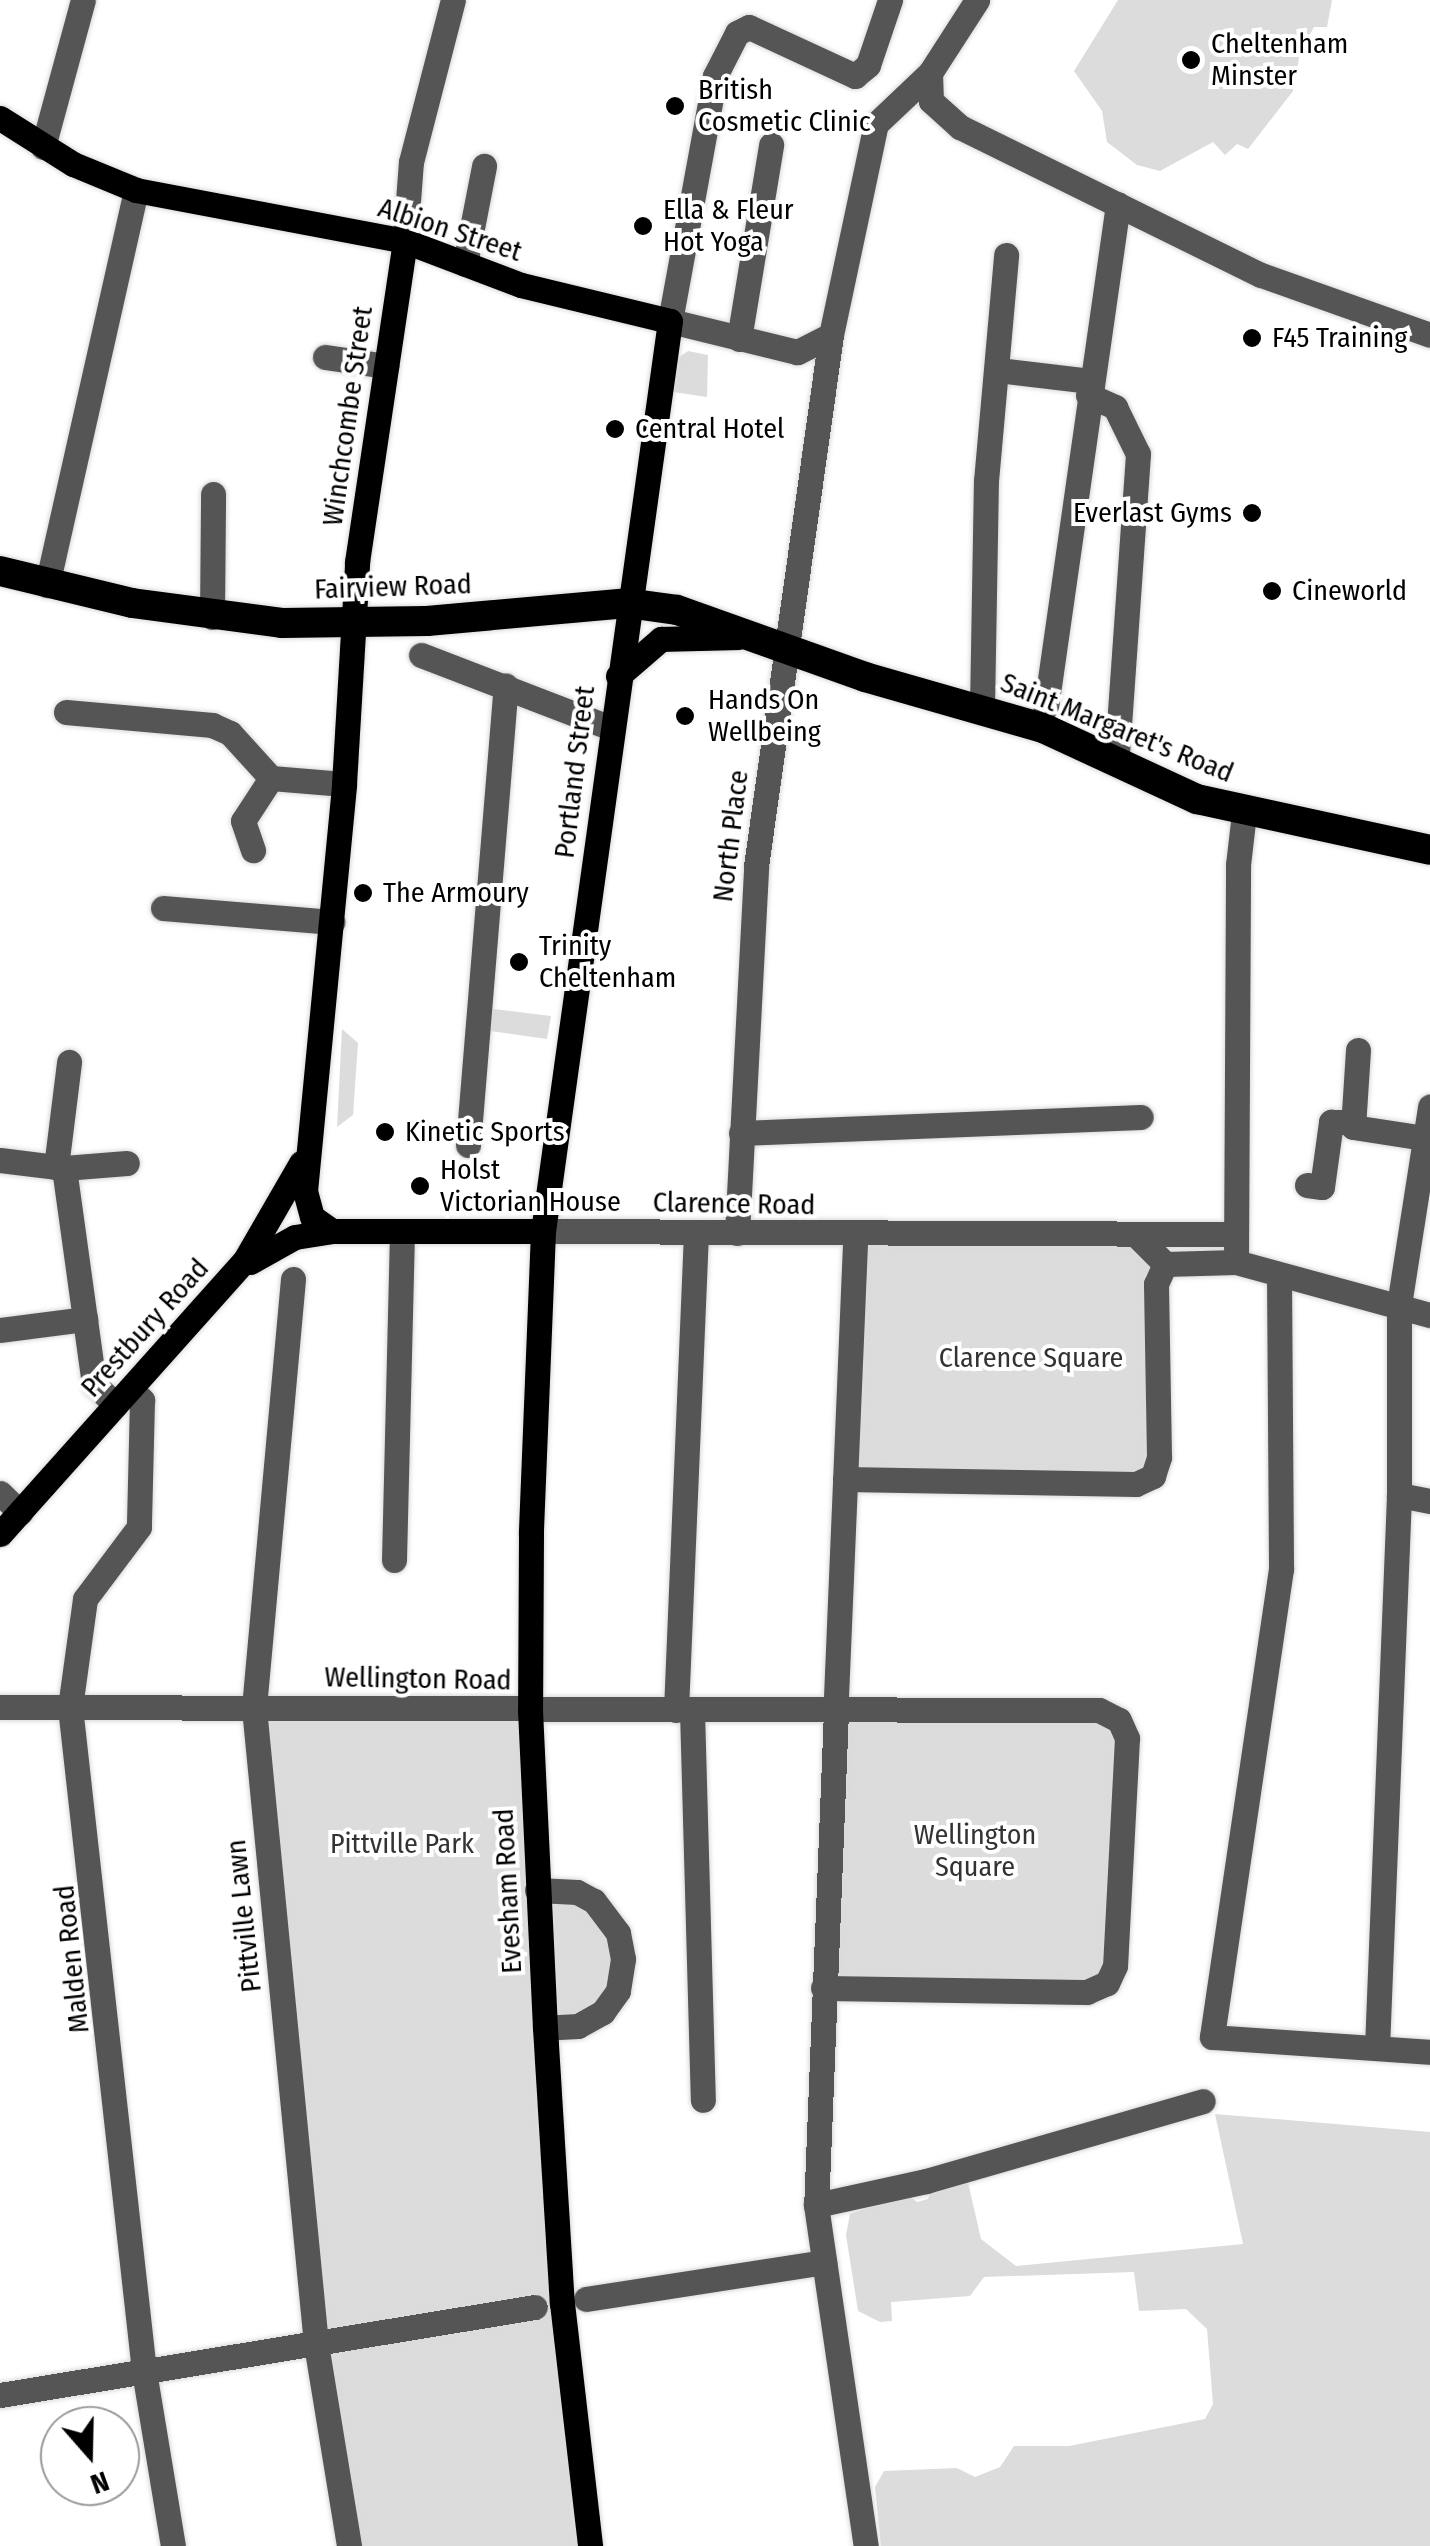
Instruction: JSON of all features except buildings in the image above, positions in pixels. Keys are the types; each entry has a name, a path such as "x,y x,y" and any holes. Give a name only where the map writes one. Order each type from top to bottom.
{"highway":[{"name":"Fairview Road","path":"0,571 46,585 212,617 351,623 627,604 701,616 777,642"},
{"name":"Saint Margaret's Road","path":"777,642 864,677 1043,728 1117,758 1185,794 1244,814 1430,850"}],"main road":[{"name":"Albion Street","path":"0,118 43,148 136,190 405,241 521,285 670,321"},
{"name":"Winchcombe Street","path":"311,1146 344,784 351,623 405,241"},
{"name":"Portland Street","path":"543,1231 627,604 670,321"},
{"path":"618,676 661,639 777,642"},
{"path":"311,1146 306,1205 332,1232"},
{"name":"Prestbury Road","path":"0,1534 229,1279 273,1220 311,1146"},
{"name":"Clarence Road","path":"229,1279 269,1248 332,1232 543,1231"},
{"name":"Evesham Road","path":"543,1231 530,1710 544,2028 562,2303 590,2546"}],"street":[{"path":"43,148 83,0"},
{"name":"Winchcombe Street","path":"405,241 411,162 453,0"},
{"path":"670,321 715,76 737,33 750,27 843,73 862,72 890,0"},
{"name":"North Place","path":"737,1233 756,866 777,642 831,334 876,124 897,100 930,73 977,0"},
{"path":"930,73 931,101 945,119 1260,275 1430,334"},
{"path":"739,339 771,145"},
{"path":"465,264 484,166"},
{"path":"46,585 136,190"},
{"path":"1043,728 1118,204"},
{"path":"982,708 986,481 1006,255"},
{"name":"Albion Street","path":"670,321 797,352"},
{"path":"823,390 797,352 831,334"},
{"path":"325,357 386,366"},
{"path":"998,370 1089,388 1115,407 1138,454 1117,758"},
{"path":"212,617 213,494"},
{"path":"421,655 611,728"},
{"path":"468,1145 506,686"},
{"path":"66,712 212,725 230,733 271,778 344,784"},
{"path":"252,850 243,821 271,778"},
{"path":"1236,1262 1238,864 1244,814"},
{"path":"163,908 332,922"},
{"path":"1358,1050 1353,1127 1425,1138"},
{"name":"Malden Road","path":"69,1062 60,1168 94,1384 142,1400 139,1527 84,1598 70,1708 144,2371 172,2546"},
{"path":"1377,2048 1398,1495 1399,1306 1419,1246 1430,1106"},
{"path":"740,1133 1126,1112"},
{"path":"1307,1184 1322,1187 1332,1122 1354,1122"},
{"path":"0,1160 60,1168 127,1163"},
{"path":"394,1560 402,1231"},
{"name":"Clarence Road","path":"543,1231 855,1236 1236,1234"},
{"path":"696,1232 684,1710 704,2100"},
{"path":"1134,1234 1165,1264 1236,1262 1430,1315"},
{"path":"855,1236 816,2205 866,2546"},
{"path":"845,1479 1136,1484 1153,1476 1159,1457 1156,1284 1165,1264"},
{"path":"1279,1275 1281,1570 1212,2037 1430,2052"},
{"name":"Pittville Lawn","path":"292,1279 254,1708 316,2344 349,2546"},
{"path":"0,1330 85,1319"},
{"path":"0,1493 20,1512"},
{"path":"1398,1495 1430,1501"},
{"path":"822,1988 1087,1992 1107,1982 1115,1966 1127,1738 1119,1720 1099,1710 836,1704"},
{"name":"Wellington Road","path":"0,1706 684,1710 836,1704"},
{"path":"537,1890 577,1892 594,1901 618,1934 624,1959 618,1991 602,2012 578,2026 544,2028"},
{"path":"816,2205 926,2181 1204,2104"},
{"path":"586,2299 824,2262"},
{"path":"0,2395 535,2308"}],"green space":[{"path":"1118,0 1332,0 1327,27 1314,27 1300,53 1293,91 1248,149 1237,144 1225,155 1213,142 1160,171 1137,165 1107,142 1102,111 1074,71"},
{"path":"688,351 708,355 707,397 673,392 678,358"},
{"path":"485,1008 551,1016 547,1039 483,1030"},
{"path":"342,1029 358,1043 353,1115 337,1127"},
{"name":"Clarence Square","path":"1135,1234 1165,1264 1153,1476 845,1479 855,1236"},
{"name":"Pittville Park","path":"254,1708 530,1710 539,1889 604,1910 618,1991 547,2028 592,2546 351,2546"},
{"name":"Wellington Square","path":"836,1711 1119,1720 1107,1983 823,1988"},
{"path":"1215,2114 1430,2132 1430,2546 881,2546 875,2487 884,2471 957,2468 975,2477 1000,2467 1014,2446 1069,2446 1205,2419 1213,2404 1207,2329 1186,2309 1139,2311 1134,2272 984,2277 970,2296 891,2302 892,2321 880,2322 858,2311 846,2235 850,2214 906,2194 917,2202 928,2199 932,2187 967,2178 981,2239 1016,2266 1243,2244"}],"place":[{"name":"Cheltenham Minster","path":"1191,60"},
{"name":"British Cosmetic Clinic","path":"675,106"},
{"name":"Ella & Fleur Hot Yoga","path":"643,226"},
{"name":"F45 Training","path":"1252,338"},
{"name":"Central Hotel","path":"615,429"},
{"name":"Everlast Gyms","path":"1252,513"},
{"name":"Cineworld","path":"1272,591"},
{"name":"Hands On Wellbeing","path":"685,716"},
{"name":"The Armoury","path":"363,893"},
{"name":"Trinity Cheltenham","path":"519,962"},
{"name":"Kinetic Sports","path":"385,1132"},
{"name":"Holst Victorian House","path":"420,1186"}]}
